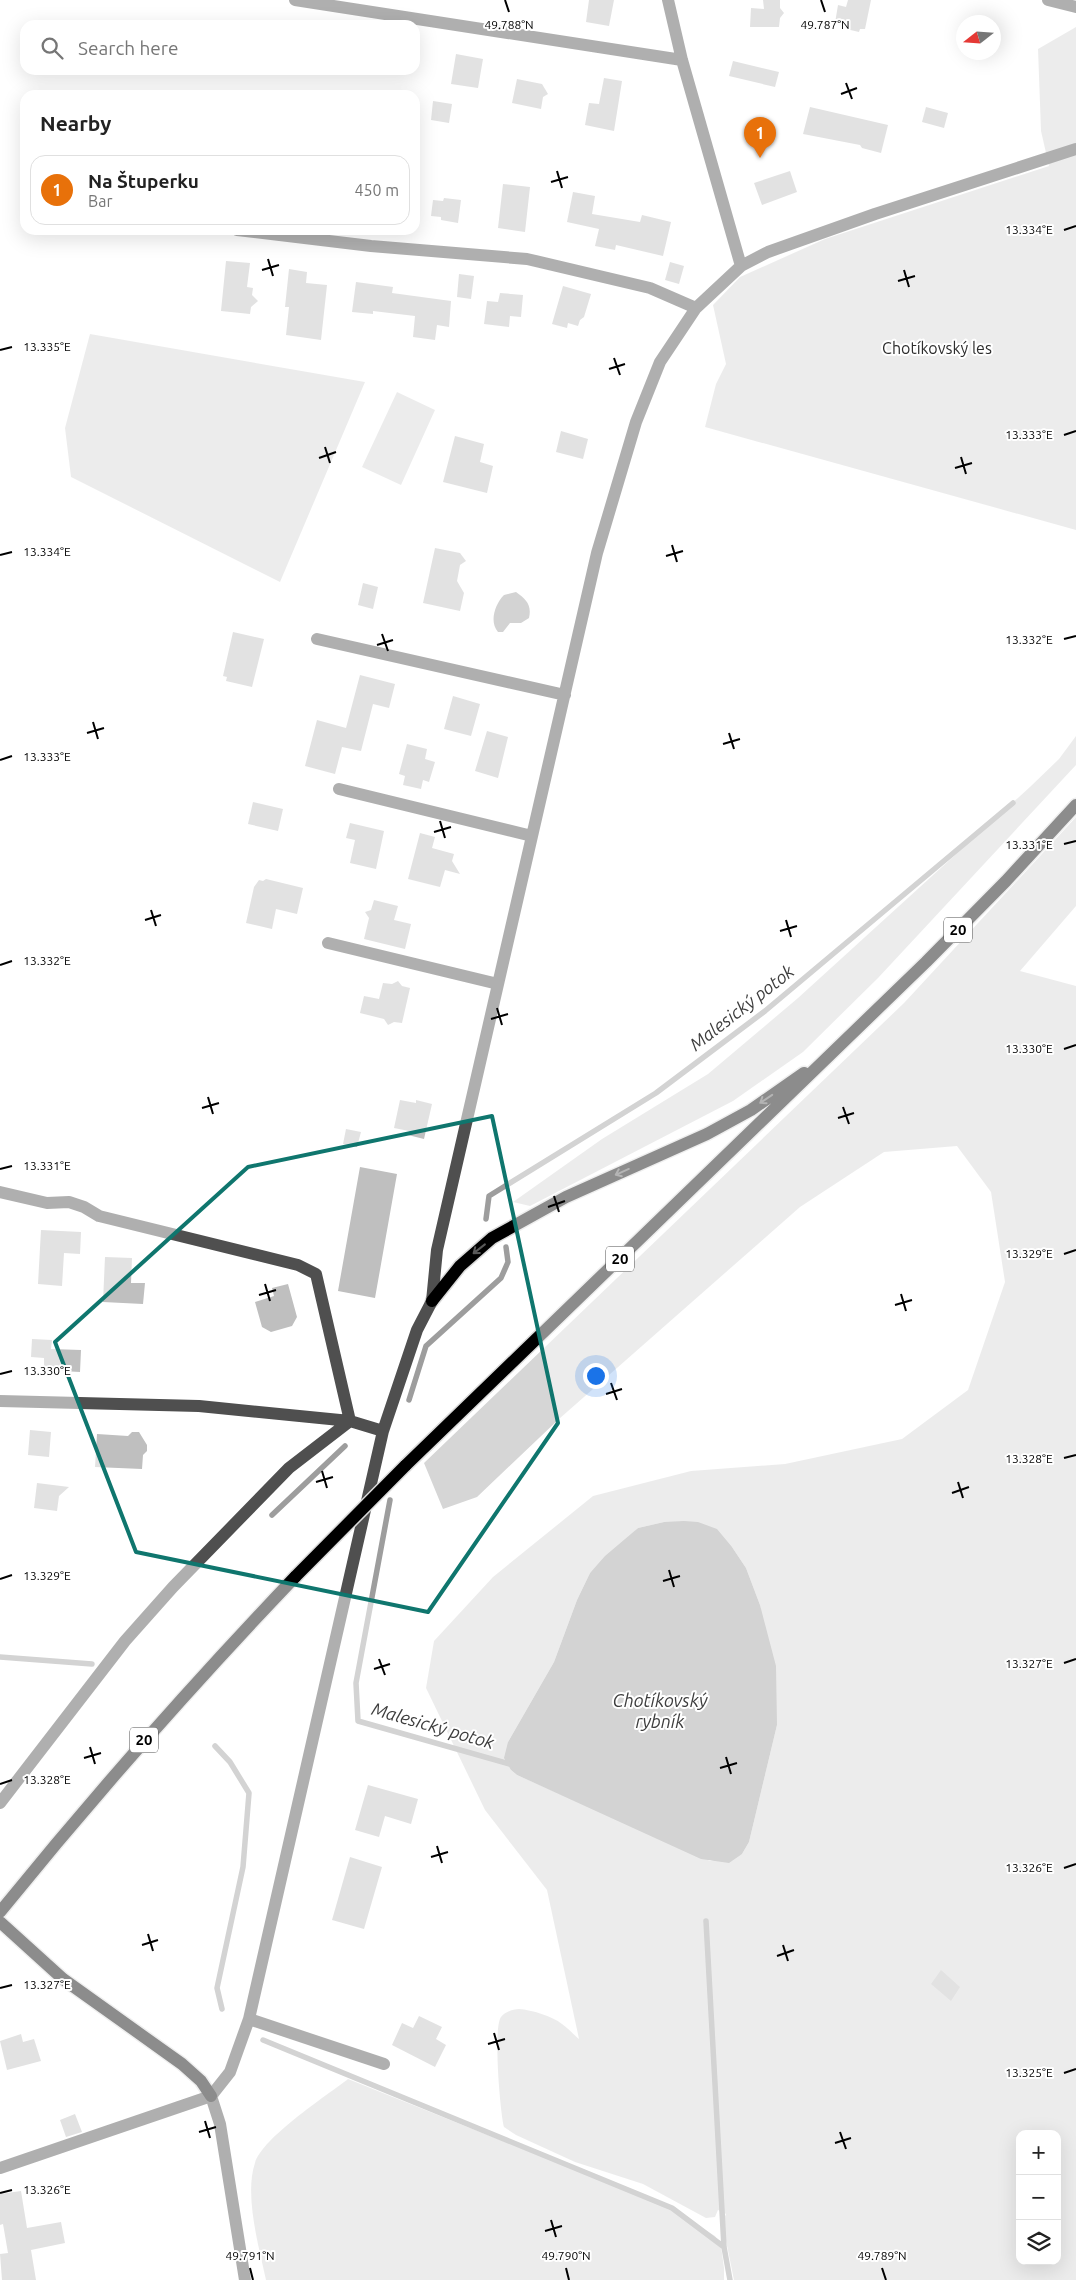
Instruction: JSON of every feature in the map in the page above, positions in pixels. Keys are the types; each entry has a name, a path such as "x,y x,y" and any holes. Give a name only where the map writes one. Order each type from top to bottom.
{"main road":[{"name":"20","path":"0,1912 124,1763 207,1669 296,1576 406,1466 835,1052 986,902 1076,805"},
{"path":"432,1301 460,1266 492,1238 566,1197 707,1134 751,1110 835,1052"},
{"path":"0,1922 63,1979 182,2064 201,2080 211,2096"}],"street":[{"path":"295,0 682,60"},
{"path":"668,0 682,60 740,266"},
{"path":"1048,0 1076,7"},
{"path":"0,2168 211,2096 230,2072 249,2019 382,1431 417,1330 432,1301 437,1250 597,553 636,422 660,362 696,308 740,266 768,252 866,217 1076,149"},
{"path":"280,235 371,246 527,259 650,288 696,308"},
{"path":"317,639 565,695"},
{"path":"339,789 532,836"},
{"path":"328,943 498,984"},
{"path":"0,1192 47,1204 74,1204 84,1207 98,1216 298,1265 316,1274 350,1421"},
{"path":"0,1401 200,1406 350,1421 382,1431"},
{"path":"0,1802 125,1640 173,1587 289,1468 350,1421"},
{"path":"249,2019 384,2064"},
{"path":"211,2096 220,2124 244,2280"}],"highlighted area":[{"path":"492,1116 558,1423 428,1612 136,1552 55,1342 248,1167"}],"green space":[{"name":"Chotíkovský les","path":"1076,27 1076,530 705,427 716,384 726,364 713,305 740,277 825,239 1049,166 1041,131 1038,49"},
{"path":"90,334 365,382 280,582 71,477 65,428"},
{"path":"397,392 435,410 401,485 362,467"},
{"path":"1076,736 1076,765 878,978 803,1052 733,1101 530,1206 513,1202 602,1139 708,1074 798,998 1031,786 1059,759"},
{"path":"1076,817 1076,906 1020,971 1076,986 1076,2280 734,2280 721,2225 726,2214 718,2210 715,2217 706,2218 643,2184 575,2162 516,2135 504,2127 497,2052 501,2017 507,2012 517,2009 536,2012 558,2021 579,2039 547,1890 485,1810 426,1688 434,1641 493,1577 593,1496 691,1471 785,1464 902,1439 968,1390 1005,1282 991,1192 957,1146 884,1152 800,1207 559,1419 477,1497 443,1509 424,1463 904,1003","holes":["664,1522 732,1547 746,1568 760,1605 777,1725 749,1842 742,1854 710,1861 517,1775 511,1770 508,1742 554,1662 577,1600 590,1573 638,1528"]},
{"path":"348,2079 665,2206 715,2236 721,2246 724,2280 266,2280 252,2205 252,2176 255,2163 269,2142 282,2130"}],"water":[{"path":"516,592 523,597 529,606 529,618 521,623 510,623 503,632 498,632 495,628 494,613 498,603 504,595"},
{"name":"Chotíkovský rybník","path":"664,1522 698,1522 717,1529 746,1568 760,1605 776,1666 777,1725 749,1842 742,1854 729,1863 701,1859 517,1775 511,1770 504,1758 508,1742 554,1662 577,1600 590,1573 605,1556 638,1528"}],"building":[{"path":"589,0 614,0 609,26 586,22"},
{"path":"763,0 780,0 780,8 784,13 780,18 779,27 750,27 751,8 764,9"},
{"path":"848,0 871,0 865,29 860,29 859,32 842,28 843,25 835,23 838,5 846,7"},
{"path":"456,54 483,59 478,88 451,84"},
{"path":"733,61 779,72 775,87 729,76"},
{"path":"604,78 622,81 614,131 585,125 589,103 599,104"},
{"path":"517,79 542,84 548,94 543,97 541,109 512,103"},
{"path":"433,101 452,104 449,123 431,120"},
{"path":"810,107 888,125 881,153 862,148 860,145 803,134"},
{"path":"926,107 948,113 944,128 922,122"},
{"path":"790,171 797,192 762,205 754,183"},
{"path":"503,184 530,187 525,232 498,228"},
{"path":"573,192 595,196 592,214 640,222 642,215 671,222 663,256 616,245 615,250 595,246 599,229 567,222"},
{"path":"444,198 461,200 458,223 441,220 441,217 431,216 433,200 443,201"},
{"path":"226,261 250,263 247,287 253,288 252,295 258,301 251,307 250,314 221,311"},
{"path":"670,262 684,266 679,284 665,280"},
{"path":"289,269 307,272 306,283 327,285 321,340 286,335 289,307 285,307"},
{"path":"459,274 474,276 471,299 457,297"},
{"path":"356,282 393,287 392,293 451,301 449,327 437,325 435,340 413,337 415,316 373,311 373,314 352,312"},
{"path":"563,286 591,294 584,317 580,320 578,326 568,323 567,328 552,324"},
{"path":"500,293 523,295 521,317 510,316 509,327 484,324 487,301 498,302"},
{"path":"561,431 588,439 583,459 556,452"},
{"path":"455,436 484,444 480,462 493,466 487,493 443,482"},
{"path":"435,548 460,553 466,561 460,565 457,581 464,593 460,611 423,603"},
{"path":"363,583 378,587 373,609 358,605"},
{"path":"233,632 264,639 252,687 226,681 227,677 223,676"},
{"path":"360,675 395,684 389,708 373,704 361,751 342,747 335,774 305,766 317,720 346,728"},
{"path":"453,696 480,704 471,736 444,729"},
{"path":"487,731 508,737 498,778 475,771"},
{"path":"407,744 427,749 425,759 435,762 429,782 423,780 421,789 403,785 405,776 399,774"},
{"path":"253,802 283,809 278,831 248,824"},
{"path":"350,823 384,831 376,869 350,863 355,840 346,838"},
{"path":"420,833 435,837 432,848 454,854 452,861 460,874 445,870 440,887 408,879"},
{"path":"266,879 303,888 297,914 276,909 272,929 246,923 254,887 259,880 263,881"},
{"path":"374,900 398,906 394,920 411,924 405,949 364,939 369,918 365,912 371,910"},
{"path":"398,981 402,986 410,988 402,1023 394,1022 388,1025 384,1019 360,1013 364,996 379,999 383,983 392,984"},
{"path":"400,1100 416,1103 416,1100 432,1104 424,1139 408,1135 409,1131 394,1128"},
{"path":"346,1129 361,1132 357,1147 343,1144"},
{"path":"360,1167 397,1174 375,1298 338,1291"},
{"path":"41,1230 81,1232 80,1254 64,1253 62,1286 38,1284"},
{"path":"105,1257 132,1258 131,1283 145,1283 143,1304 103,1302"},
{"path":"288,1284 297,1317 292,1326 271,1332 262,1327 255,1302 274,1296 272,1288"},
{"path":"32,1339 52,1340 51,1349 81,1350 80,1372 44,1370 44,1358 31,1357"},
{"path":"30,1430 51,1432 49,1457 28,1455"},
{"path":"132,1432 139,1432 147,1445 147,1451 143,1455 142,1469 95,1467 97,1434 128,1436"},
{"path":"37,1483 69,1487 59,1496 57,1511 34,1508"},
{"path":"368,1785 418,1799 411,1824 385,1816 379,1837 355,1830"},
{"path":"350,1857 382,1867 364,1929 332,1920"},
{"path":"941,1970 960,1987 951,2001 931,1984"},
{"path":"419,2016 442,2027 436,2039 446,2045 435,2067 392,2045 402,2023 413,2028"},
{"path":"21,2034 23,2042 34,2039 41,2061 7,2070 0,2041"},
{"path":"75,2114 82,2132 66,2137 60,2120"},
{"path":"21,2191 27,2228 61,2222 65,2243 31,2250 36,2280 2,2280 0,2254 8,2253 3,2224 0,2225 0,2194"}],"waterway":[{"name":"Malesický potok","path":"486,1219 489,1196 656,1093 765,1011 1013,803"},
{"name":"Malesický potok","path":"409,1400 426,1346 501,1278 508,1262 506,1247"},
{"path":"272,1515 345,1446"},
{"name":"Malesický potok","path":"390,1500 356,1683 358,1721 513,1765"},
{"path":"0,1657 92,1664"},
{"path":"215,1746 230,1762 249,1793 243,1867 217,1988 222,2009"},
{"path":"706,1921 724,2247 730,2280"},
{"path":"263,2040 672,2208 724,2247"}],"place":[{"name":"Na Štuperku","path":"760,158"}]}
